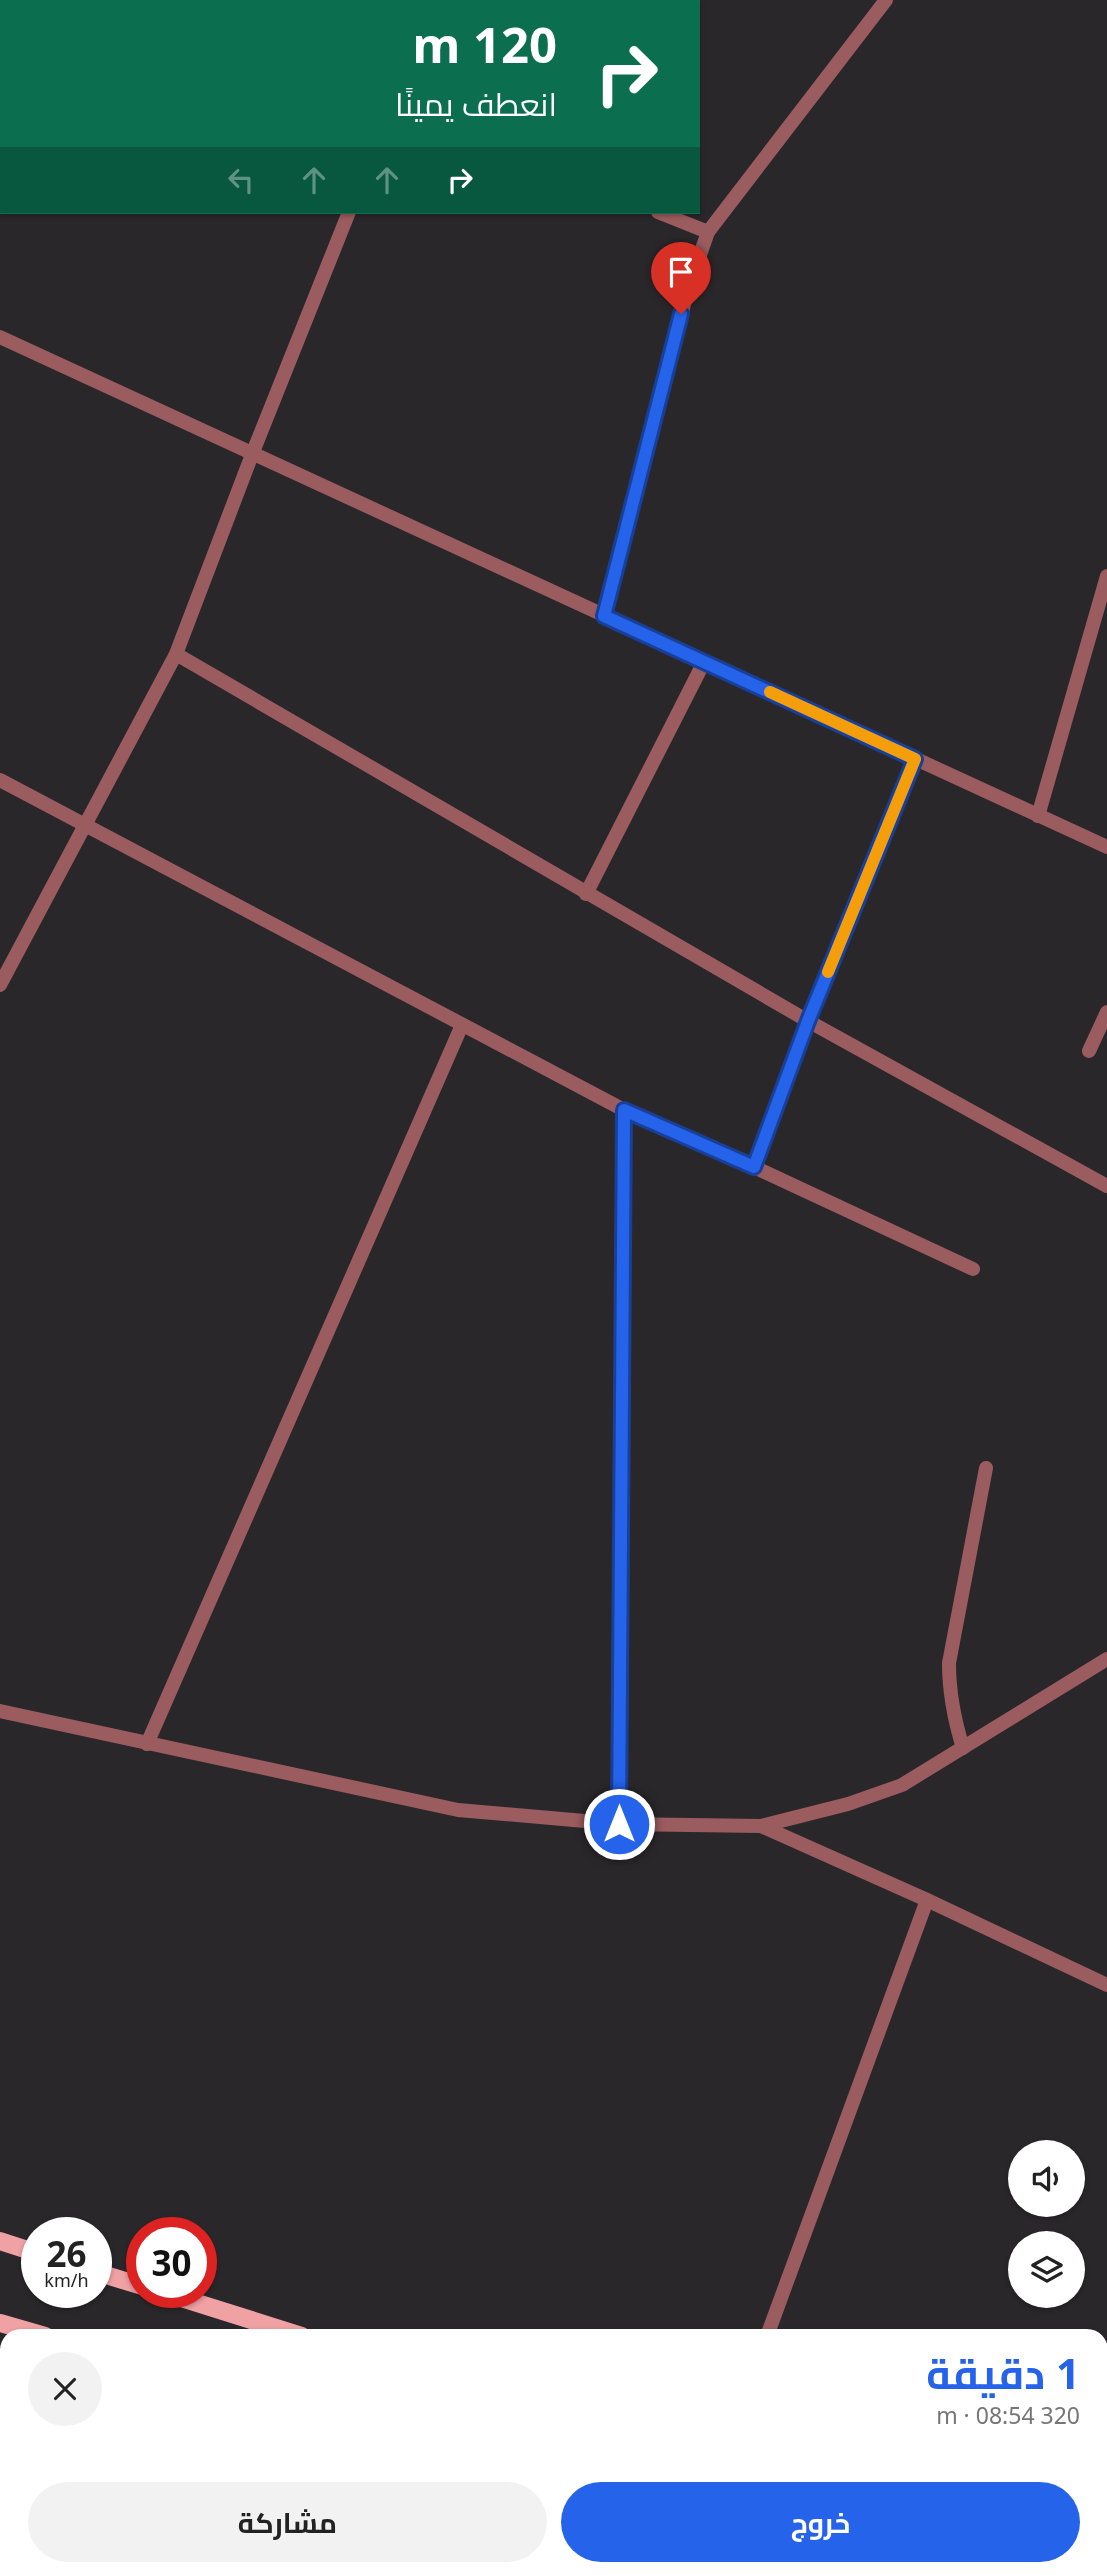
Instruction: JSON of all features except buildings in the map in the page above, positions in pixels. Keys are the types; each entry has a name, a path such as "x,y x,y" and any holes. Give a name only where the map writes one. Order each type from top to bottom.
{"main road":[{"path":"0,2241 21,2248"},
{"path":"213,2308 280,2329"},
{"path":"0,2323 21,2329"}],"street":[{"path":"604,616 688,289 708,232 886,0"},
{"path":"0,985 176,654 348,214"},
{"path":"663,214 708,232"},
{"path":"0,337 1107,847"},
{"path":"1038,816 1107,576"},
{"path":"176,654 808,1021 1107,1186"},
{"path":"586,894 704,662"},
{"path":"754,1167 808,1021 915,759"},
{"path":"0,780 624,1110 973,1269"},
{"path":"1089,1051 1107,1012"},
{"path":"147,1744 462,1025"},
{"path":"619,1824 624,1110"},
{"path":"963,1748 949,1692 949,1663 986,1468"},
{"path":"0,1711 458,1810 619,1824 761,1826 848,1804 902,1784 1107,1659"},
{"path":"761,1826 928,1900 1107,1986"},
{"path":"770,2329 928,1900"}],"slow traffic":[{"path":"770,692 915,759 828,972"}],"route":[{"path":"619,1824 624,1110 754,1167 808,1021 915,759 604,616 681,314"}]}
